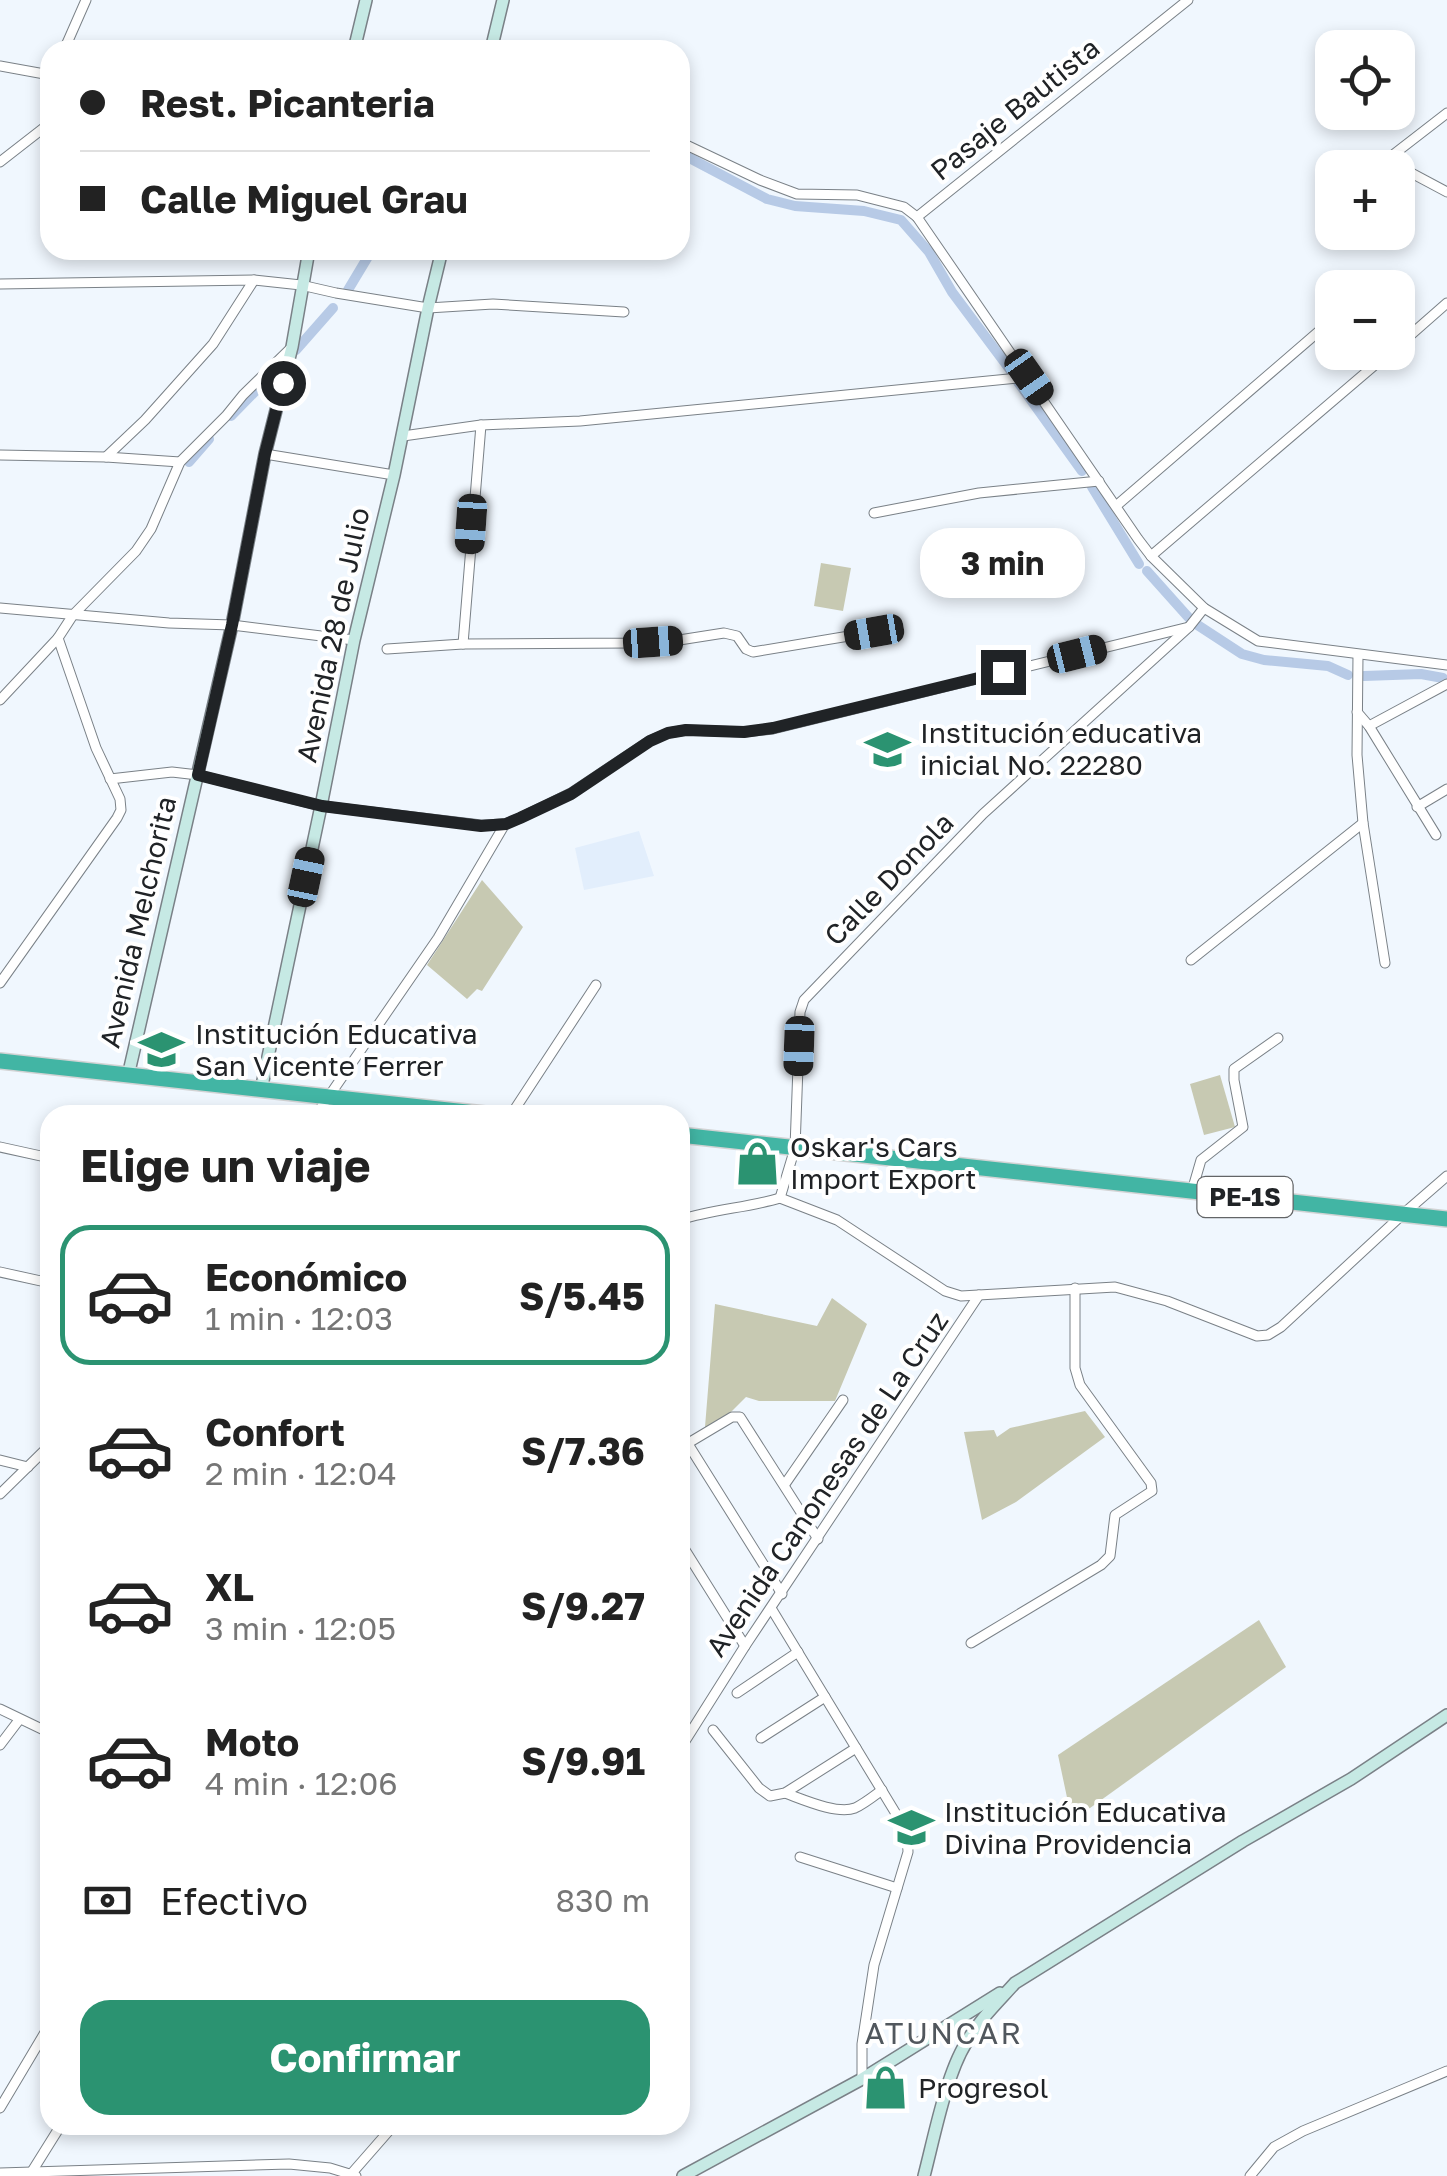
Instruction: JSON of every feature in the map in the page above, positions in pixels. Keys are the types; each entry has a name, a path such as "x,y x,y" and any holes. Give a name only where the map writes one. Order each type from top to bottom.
{"highway":[{"path":"0,1062 402,1105"},
{"name":"PE-1S","path":"690,1136 1447,1219"}],"main road":[{"path":"356,40 366,0"},
{"path":"493,40 503,0"},
{"name":"Avenida Melchorita","path":"128,1076 232,625 307,260"},
{"name":"Avenida 28 de Julio","path":"260,1090 354,640 440,260"},
{"path":"684,2176 862,2079 1244,1841 1351,1779 1447,1715"},
{"path":"924,2176 960,2052 985,2015 1015,1983"},
{"path":"939,2031 954,2038 960,2052"}],"street":[{"path":"68,40 86,0"},
{"name":"Pasaje Bautista","path":"917,216 1188,0"},
{"path":"0,66 40,73"},
{"path":"1400,150 1445,116"},
{"path":"0,162 40,131"},
{"path":"690,147 797,194 857,195 904,206 917,216 1151,556 1204,608 1258,641 1447,665"},
{"path":"1415,175 1447,192"},
{"path":"106,456 145,420 213,344 254,280"},
{"path":"0,284 254,280 428,308 493,304 624,312"},
{"path":"1415,330 1447,303"},
{"path":"1116,506 1315,335"},
{"path":"0,700 58,638 72,615 136,551 151,528 180,462 292,347"},
{"path":"1151,556 1369,370"},
{"path":"403,436 481,425 580,421 1029,377"},
{"path":"462,644 481,425"},
{"path":"265,454 394,475"},
{"path":"0,456 106,456 180,462"},
{"path":"874,513 980,493 1100,481"},
{"path":"0,608 232,625 354,640"},
{"name":"Calle Donola","path":"780,1198 795,1148 800,1012 804,1000 983,814 1189,627 1204,608"},
{"path":"110,779 172,772 322,806 481,826 506,824 571,794 668,733 773,728 1189,627"},
{"path":"387,649 462,644 633,644 724,633 737,636 753,652 874,632"},
{"path":"0,983 120,810 120,799 96,748 58,638"},
{"path":"1358,655 1357,754 1362,824 1385,964"},
{"path":"1369,726 1447,684"},
{"path":"1357,712 1436,835"},
{"path":"1418,807 1447,789"},
{"path":"323,1105 438,938 506,824"},
{"path":"1190,960 1362,824"},
{"path":"517,1105 596,984"},
{"path":"1192,1191 1201,1160 1243,1127 1234,1070 1278,1038"},
{"path":"0,1147 40,1156"},
{"path":"690,1216 780,1198 837,1220 945,1291 961,1296 1116,1287 1168,1301 1257,1336 1282,1327 1447,1176"},
{"path":"0,1272 40,1281"},
{"path":"972,1644 1107,1560 1115,1515 1152,1491 1151,1483 1080,1385 1075,1368 1074,1288"},
{"name":"Avenida Canonesas de La Cruz","path":"690,1733 979,1295"},
{"path":"785,1484 843,1400"},
{"path":"690,1442 732,1417 740,1417 818,1539"},
{"path":"0,1494 40,1455"},
{"path":"690,1455 782,1594"},
{"path":"0,1460 28,1468"},
{"path":"690,1558 746,1646"},
{"path":"771,1608 902,1822 909,1842 874,1965 862,2044 862,2079"},
{"path":"737,1693 798,1652"},
{"path":"761,1738 825,1697"},
{"path":"0,1709 40,1729"},
{"path":"0,1745 19,1720"},
{"path":"713,1730 770,1796 785,1793 856,1748"},
{"path":"785,1793 847,1810 882,1790"},
{"path":"800,1857 897,1888"},
{"path":"0,2108 40,2041"},
{"path":"1250,2176 1274,2147 1303,2131 1447,2071"},
{"path":"31,2173 55,2135"},
{"path":"0,2173 289,2164 354,2175 386,2135"}],"shaded area":[{"path":"639,831 654,876 584,890 575,848"}],"green space":[{"path":"821,563 851,568 843,611 814,606"},
{"path":"482,880 523,927 482,991 477,989 467,999 427,965"},
{"path":"1220,1075 1235,1127 1204,1135 1190,1084"},
{"path":"832,1298 867,1324 835,1401 759,1401 746,1397 704,1439 715,1304 817,1326"},
{"path":"1085,1411 1105,1437 1016,1502 982,1520 964,1432 994,1430 997,1437 1010,1428"},
{"path":"1259,1620 1286,1667 1072,1821 1058,1755"}],"waterway":[{"path":"690,158 767,199 795,206 864,211 901,220 929,252 952,292 1011,371"},
{"path":"348,290 366,260"},
{"path":"296,350 333,308"},
{"path":"231,416 276,370"},
{"path":"1018,382 1082,471"},
{"path":"189,462 209,439"},
{"path":"1092,487 1139,564"},
{"path":"1147,571 1189,618"},
{"path":"1196,624 1242,654 1328,666 1348,675"},
{"path":"1364,676 1421,674 1443,678"}],"place":[{"name":"Institución educativa inicial No. 22280","path":"887,749"},
{"name":"Institución Educativa San Vicente Ferrer","path":"162,1050"},
{"name":"Oskar's Cars Import Export","path":"757,1163"},
{"name":"Institución Educativa Divina Providencia","path":"911,1828"},
{"name":"Progresol","path":"885,2088"}],"district":[{"name":"ATUNCAR","path":"944,2034"}],"route":[{"path":"283,383 198,775 322,806 481,826 506,824 571,794 668,733 773,728 1003,672"}]}
